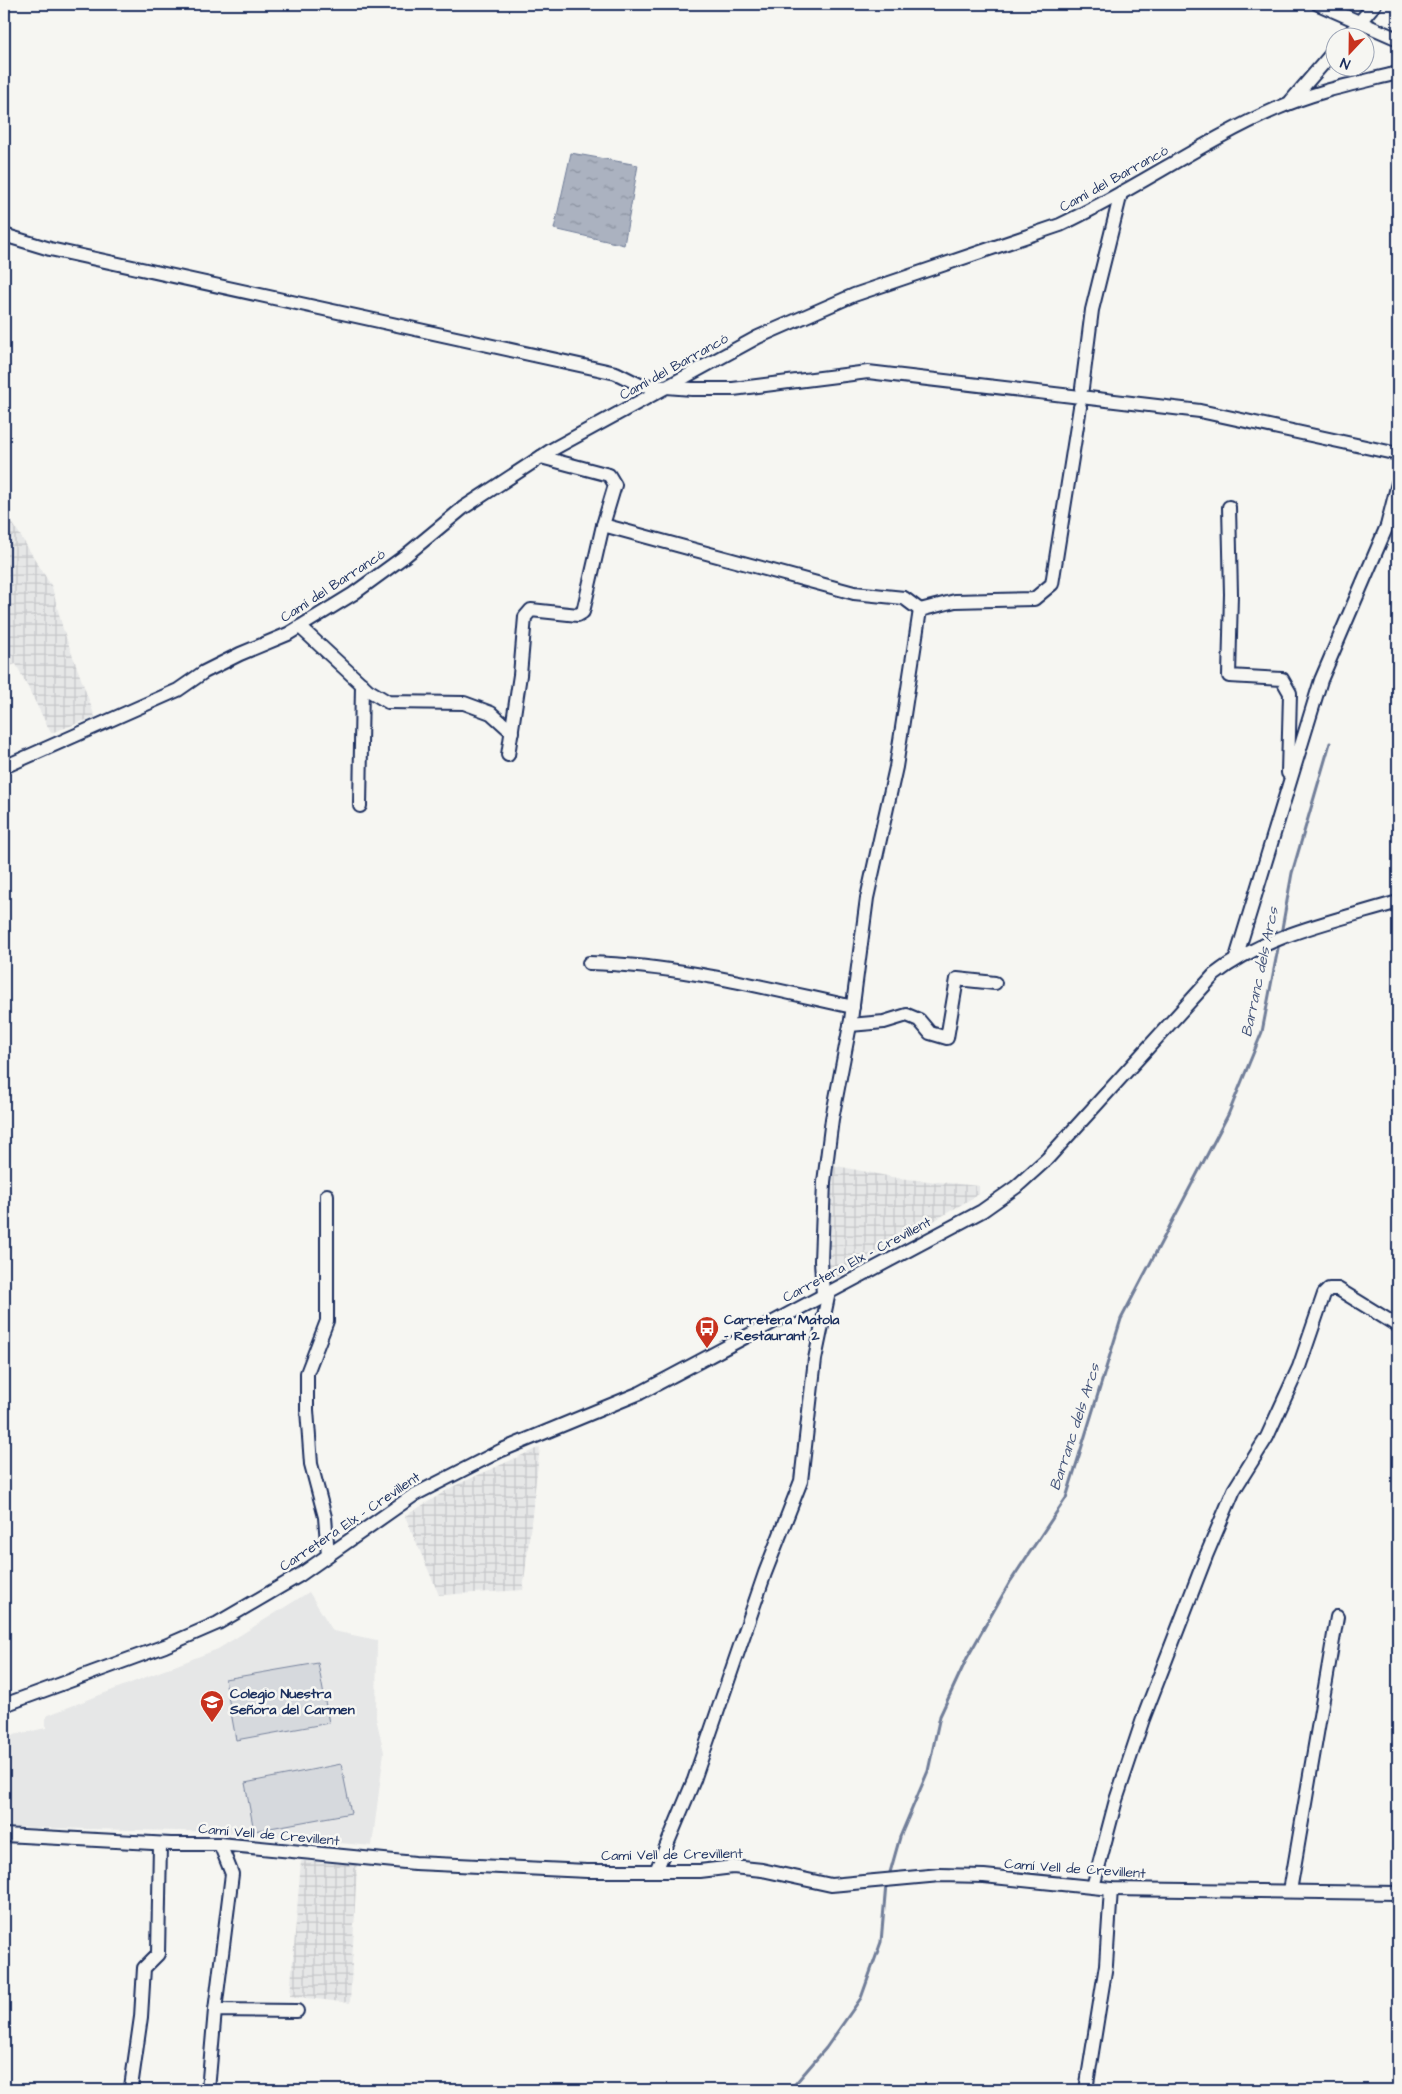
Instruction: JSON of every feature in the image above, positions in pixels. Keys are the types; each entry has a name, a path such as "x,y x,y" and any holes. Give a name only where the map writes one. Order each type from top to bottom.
{"street":[{"path":"1318,4 1398,38"},
{"path":"1355,28 1375,4"},
{"path":"1290,103 1324,63"},
{"name":"Camí del Barrancó","path":"4,767 178,690 204,672 300,627 354,594 405,556 463,508 541,457 758,337 854,295 1060,225 1245,124 1290,103 1311,95 1398,73"},
{"path":"1082,388 1092,310 1121,193"},
{"path":"4,235 50,249 616,373 640,385 668,388 732,389 868,372 1200,411 1398,454"},
{"path":"920,610 955,601 1034,599 1052,584 1080,407"},
{"path":"508,755 520,676 525,617 531,610 578,615 583,612 603,526 615,485 609,475 541,457"},
{"path":"1236,958 1321,680 1387,526 1398,483"},
{"path":"1229,507 1231,594 1228,676 1282,680 1290,692 1287,791"},
{"path":"603,526 854,593 904,598 920,610"},
{"path":"656,1871 694,1780 765,1573 800,1480 815,1359 826,1294 821,1260 824,1182 832,1119 853,1007 867,898 896,767 920,610"},
{"path":"300,627 362,684 388,702 464,703 492,714 512,732"},
{"path":"360,806 362,684"},
{"name":"Carretera Elx - Crevillent","path":"4,1704 164,1646 218,1623 251,1605 328,1555 414,1495 502,1450 640,1393 982,1211 1016,1188 1047,1159 1214,975 1236,958 1265,944 1314,927 1398,902"},
{"path":"589,963 633,964 727,979 853,1007"},
{"path":"850,1025 884,1022 907,1015 919,1020 930,1033 947,1038 957,979 995,984"},
{"path":"327,1196 327,1321 307,1373 307,1410 311,1464 325,1517 328,1555"},
{"path":"1093,1888 1116,1800 1143,1719 1206,1556 1234,1490 1267,1437 1299,1367 1324,1294 1329,1289 1338,1289 1398,1326"},
{"path":"1290,1891 1337,1617"},
{"name":"Camí Vell de Crevillent","path":"4,1835 160,1844 220,1844 415,1863 587,1871 700,1871 733,1867 762,1870 831,1885 940,1875 984,1876 1111,1889 1398,1893"},
{"path":"131,2088 141,2017 144,1968 158,1954 160,1844"},
{"path":"208,2090 232,1874 220,1844"},
{"path":"1086,2090 1106,1965 1111,1889"},
{"path":"216,2010 297,2011"}],"shaded area":[{"path":"4,509 52,587 63,629 95,717 51,733 16,664 4,668"},
{"path":"832,1165 897,1178 979,1186 979,1194 828,1284 825,1258"},
{"path":"540,1447 523,1590 439,1595 405,1516 454,1486"},
{"name":"Colegio Nuestra Señora del Carmen","path":"309,1592 333,1631 377,1640 376,1718 384,1752 372,1846 221,1832 4,1827 4,1737 46,1728 46,1716 218,1649"},
{"path":"318,1663 329,1723 236,1740 225,1679"},
{"path":"341,1764 351,1813 254,1831 245,1783"},
{"path":"301,1861 357,1865 350,2003 290,1996"}],"water":[{"path":"571,153 638,165 624,245 554,229"}],"waterway":[{"name":"Barranc dels Arcs","path":"1281,934 1292,873 1330,743"},
{"name":"Barranc dels Arcs","path":"889,1876 900,1837 928,1771 940,1716 967,1658 1010,1582 1066,1498 1121,1319 1228,1115 1262,1032 1279,943"},
{"name":"Barranc dels Arcs","path":"790,2090 826,2048 861,1998 881,1942 886,1884"}],"place":[{"name":"Carretera Matola - Restaurant 2","path":"707,1349"},
{"name":"Colegio Nuestra Señora del Carmen","path":"212,1723"}]}
